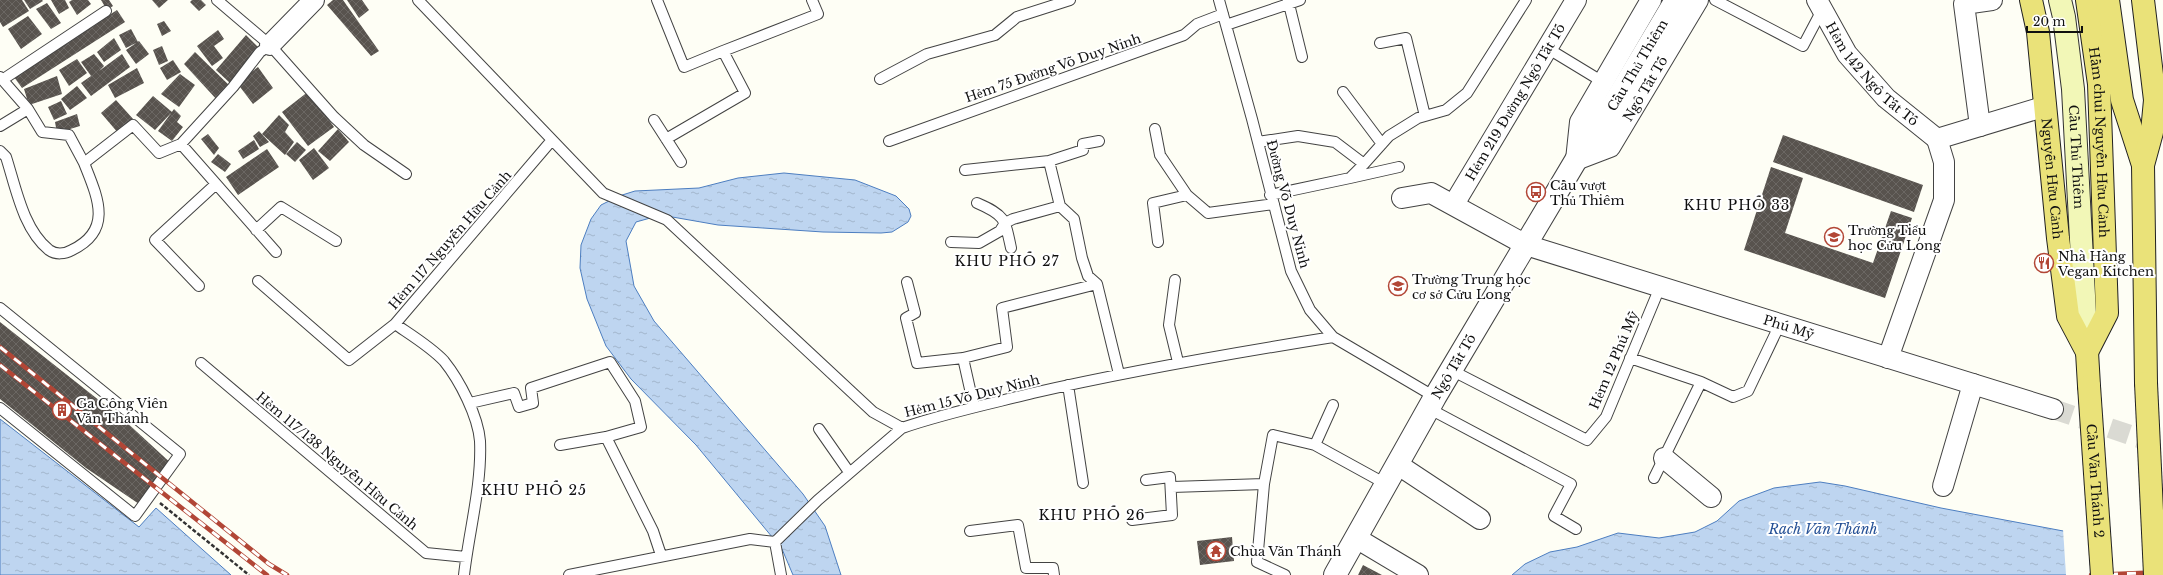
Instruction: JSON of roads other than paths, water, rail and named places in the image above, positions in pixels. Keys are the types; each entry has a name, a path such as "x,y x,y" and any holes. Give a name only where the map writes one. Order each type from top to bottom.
{"main road":[{"name":"Nguyễn Hữu Cảnh","path":"2032,0 2038,32 2058,238 2068,316 2088,352"},
{"name":"Cầu Thủ Thiêm","path":"2060,0 2064,16 2073,89 2086,315"},
{"name":"Hầm chui Nguyễn Hữu Cảnh","path":"2087,0 2099,84 2107,313 2088,352"},
{"name":"Hầm chui Nguyễn Hữu Cảnh","path":"2108,0 2122,100 2143,165"},
{"path":"2143,0 2156,46 2155,100 2152,132 2143,165 2146,384 2155,575"},
{"name":"Nguyễn Hữu Cảnh","path":"2086,315 2089,386"},
{"name":"Cầu Văn Thánh 2","path":"2089,386 2102,575"}],"street":[{"path":"270,45 314,0"},
{"name":"Hẻm 219 Đường Ngô Tất Tố","path":"1454,204 1576,0"},
{"name":"Ngô Tất Tố","path":"1576,160 1580,122 1651,0"},
{"name":"Cầu Thủ Thiêm","path":"1599,129 1676,0"},
{"name":"Ngô Tất Tố","path":"1576,160 1610,146 1698,0"},
{"path":"1980,126 1964,4 1992,0"},
{"name":"Hẻm 142 Ngô Tất Tố","path":"1820,5 1847,54 1886,98 1937,139"},
{"path":"1888,358 1944,200 1944,162 1937,139 2046,106"},
{"name":"Ngô Tất Tố","path":"1335,575 1451,370 1576,160 1599,129"},
{"name":"Phú Mỹ","path":"1402,198 1431,193 1454,204 1526,245 2053,409"},
{"path":"1943,486 1973,384"},
{"path":"1664,458 1711,497"},
{"path":"1397,464 1480,519"},
{"path":"1356,538 1418,575"}],"lane":[{"path":"217,0 270,45 334,117 364,145 406,174"},
{"path":"418,0 552,140"},
{"path":"657,0 684,67 818,14 812,0"},
{"path":"880,79 927,54 995,35 1017,17 1070,0"},
{"name":"Đường Võ Duy Ninh","path":"1219,0 1258,142 1291,271 1310,310 1334,337 1432,403 1571,484 1554,516 1576,529"},
{"path":"1350,178 1389,136 1418,118 1446,110 1467,93 1526,0"},
{"path":"1715,0 1803,46 1820,5"},
{"path":"1226,25 1293,1 1302,57"},
{"path":"0,151 6,157 33,233 51,251 59,254 67,253 86,242 97,228 99,214 98,205 84,163 69,136 42,132 28,109 1,78 106,11"},
{"name":"Hẻm 75 Đường Võ Duy Ninh","path":"889,140 1184,35 1197,24 1223,14"},
{"path":"1380,43 1406,38 1425,116"},
{"path":"84,163 133,125 159,153 181,144 233,87 260,52 270,45"},
{"path":"1547,48 1603,82"},
{"path":"666,139 745,92 723,51"},
{"path":"1343,92 1382,144"},
{"path":"0,126 28,109"},
{"path":"654,120 681,162"},
{"path":"1155,129 1160,155 1187,195 1208,213 1272,199 1350,178 1399,167"},
{"path":"1258,142 1298,136 1335,142 1364,164"},
{"name":"Hẻm 15 Võ Duy Ninh","path":"552,140 602,193 667,220 873,412 902,428 941,415 1119,374 1178,362 1334,337"},
{"name":"Hẻm 117 Nguyễn Hữu Cảnh","path":"464,575 478,475 480,440 470,403 458,380 443,360 395,324 552,140"},
{"path":"965,170 1049,161 1083,150 1083,144 1099,141"},
{"path":"181,144 276,252"},
{"path":"1049,161 1060,206 1074,219 1082,258 1088,276 1097,284 1119,374"},
{"path":"199,286 155,240 216,184"},
{"path":"1158,242 1153,203 1187,195"},
{"path":"977,203 996,211 1006,223 1011,248"},
{"path":"951,242 978,242 1000,230 1013,218 1060,206"},
{"path":"256,230 282,207 336,241"},
{"path":"1175,280 1169,326 1178,362"},
{"path":"258,281 349,360 395,324"},
{"path":"907,282 915,313 906,318 917,363 964,358 1007,347 1002,308 1097,284"},
{"name":"Hẻm 12 Phú Mỹ","path":"1451,370 1587,440 1606,417 1660,287"},
{"path":"0,308 180,454 134,516 0,408"},
{"path":"1630,358 1701,382 1733,397 1748,391 1780,324"},
{"path":"964,358 974,407"},
{"path":"470,403 514,393 519,407 533,402 531,388 610,362 635,401 641,427 606,437 560,445"},
{"name":"Hẻm 117/138 Nguyễn Hữu Cảnh","path":"201,363 426,553 466,557"},
{"path":"1654,478 1701,382"},
{"path":"1068,385 1083,483"},
{"path":"1315,445 1333,405"},
{"path":"819,428 849,472"},
{"path":"775,542 849,472 902,428"},
{"path":"1285,575 1257,562 1264,484 1273,435 1315,445 1386,484"},
{"path":"606,437 653,531 661,555"},
{"path":"1132,520 1172,515 1172,487 1170,477 1146,480"},
{"path":"1172,487 1264,484"},
{"path":"970,531 1018,525 1026,568 1054,568 1054,575"},
{"path":"569,575 661,555 750,539 775,542"},
{"path":"775,542 781,575"}],"water":[{"path":"784,173 855,180 896,196 909,209 911,216 908,222 892,232 881,233 823,232 718,225 661,215 636,222 626,241 634,286 654,321 803,494 825,526 841,575 793,575 782,549 696,445 631,379 606,346 587,299 580,268 581,245 591,219 601,205 619,196 635,191 699,188 738,178"},
{"path":"0,419 139,527 156,508 231,575 0,575"},
{"name":"Rạch Văn Thánh","path":"1820,482 1845,486 1941,508 2127,543 2163,575 1512,575 1525,564 1550,552 1577,547 1618,533 1659,538 1695,532 1717,521 1739,501 1774,488"}],"tunnel":[{"path":"2053,409 2163,446"}],"railway":[{"path":"0,347 269,564 287,575"},
{"path":"0,365 267,575"},
{"path":"2091,575 2163,572"}],"place":[{"name":"Cầu vượt Thủ Thiêm","path":"1536,192"},
{"name":"Trường Tiểu học Cửu Long","path":"1834,237"},
{"name":"Nhà Hàng Vegan Kitchen","path":"2044,263"},
{"name":"Trường Trung học cơ sở Cửu Long","path":"1398,286"},
{"name":"Ga Công Viên Văn Thánh","path":"62,410"},
{"name":"Chùa Văn Thánh","path":"1216,551"}],"district":[{"name":"KHU PHỐ 33","path":"1737,205"},
{"name":"KHU PHỐ 27","path":"1007,261"},
{"name":"KHU PHỐ 25","path":"534,490"},
{"name":"KHU PHỐ 26","path":"1092,515"}]}
